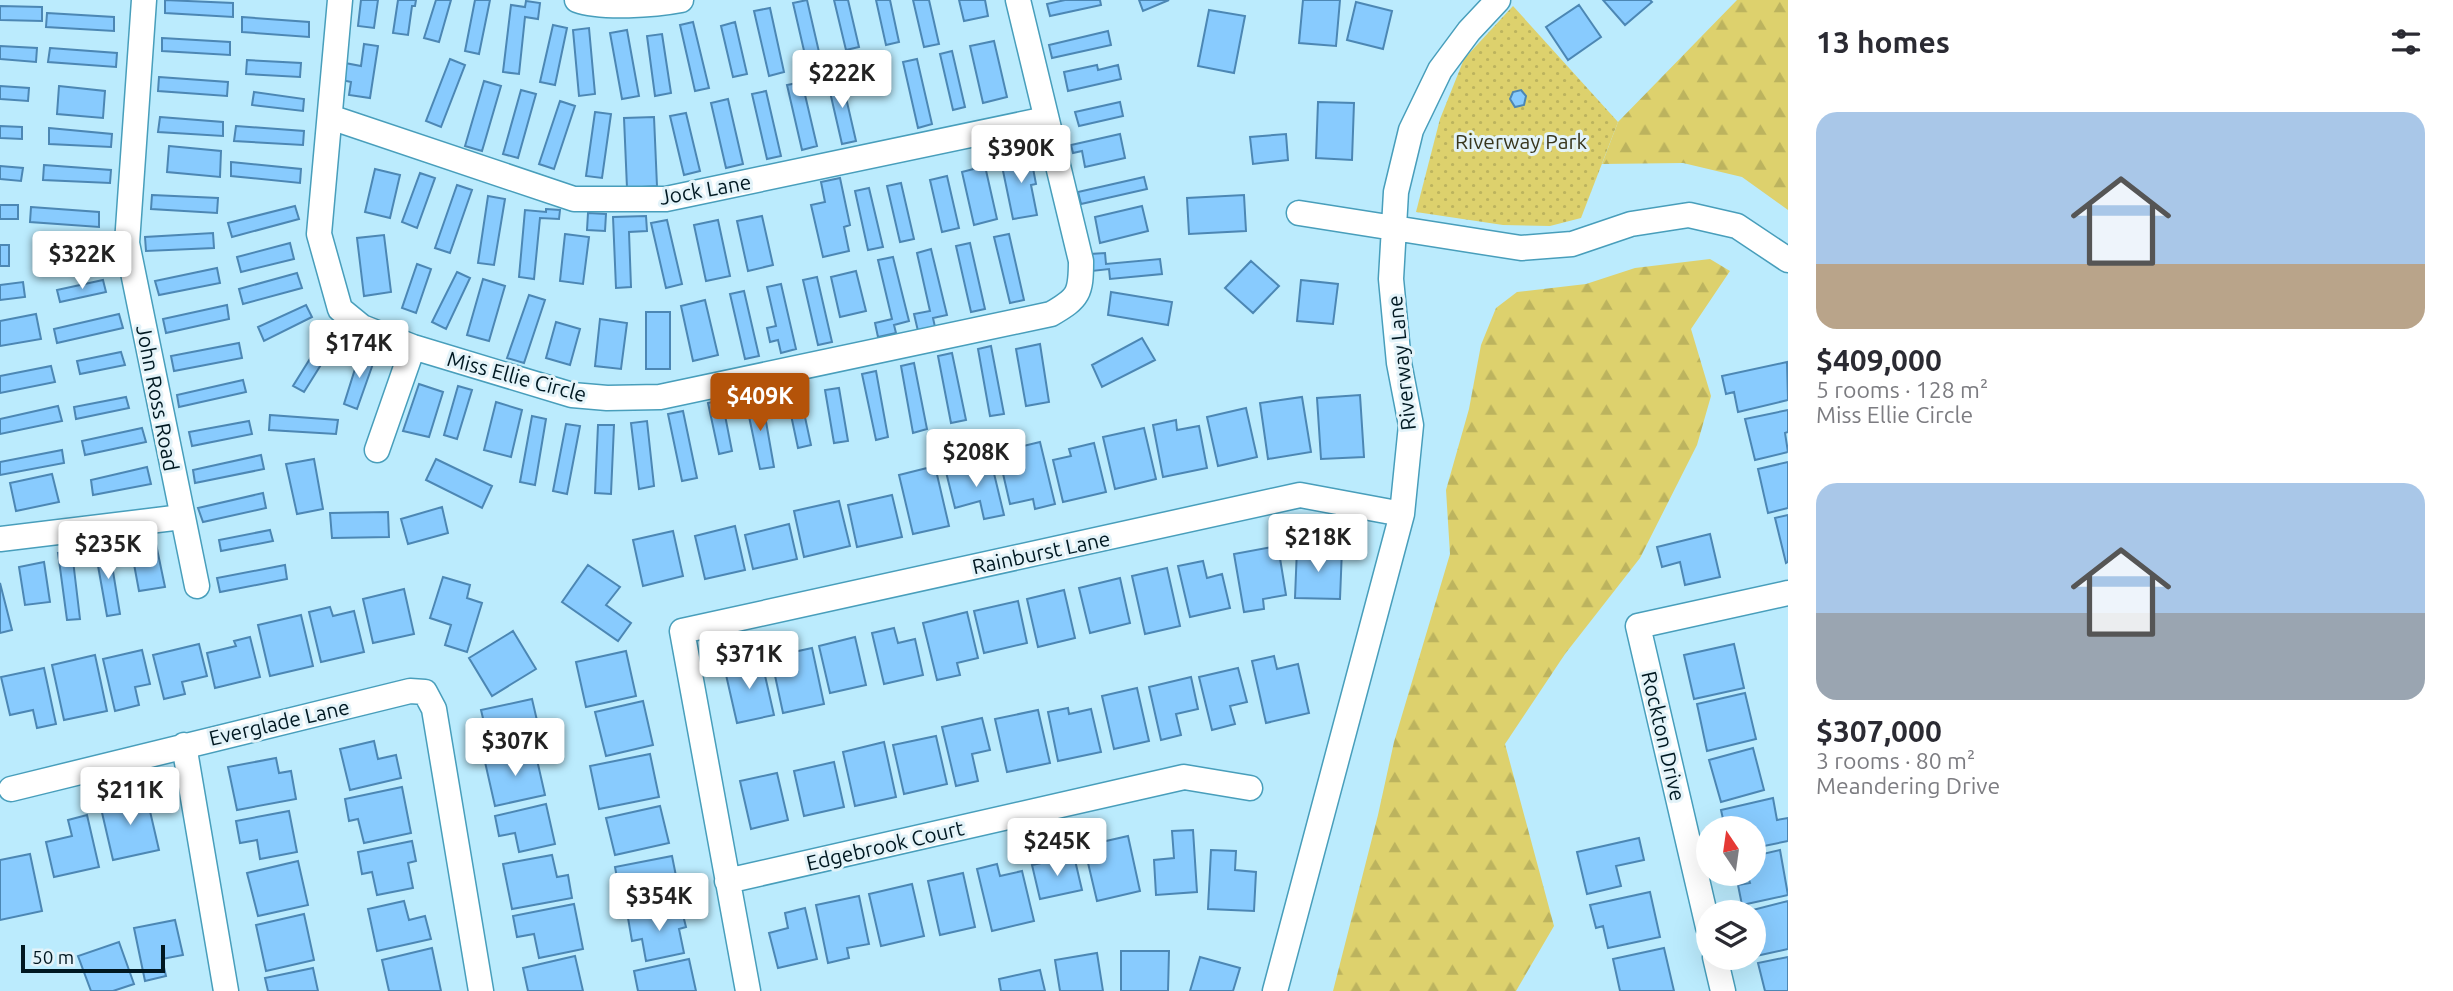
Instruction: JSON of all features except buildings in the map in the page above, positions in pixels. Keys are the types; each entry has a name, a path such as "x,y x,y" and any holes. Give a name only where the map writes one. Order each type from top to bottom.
{"street":[{"name":"John Ross Road","path":"144,0 127,243 197,586"},
{"name":"Miss Ellie Circle","path":"341,0 319,234 340,309 362,327 413,347 572,395 607,398 660,397 1051,314 1070,303 1081,286 1081,261 1018,0"},
{"path":"577,0 589,4 663,4 681,0"},
{"name":"Riverway Lane","path":"1275,991 1402,514 1411,425 1399,363 1391,279 1396,192 1411,130 1440,70 1490,2"},
{"name":"Jock Lane","path":"330,117 575,199 666,200 1046,119"},
{"path":"1299,213 1521,248 1572,244 1631,224 1689,215 1737,226 1788,260"},
{"path":"377,450 413,347"},
{"name":"Rainburst Lane","path":"726,881 682,631 1300,495 1402,514"},
{"path":"0,539 182,517"},
{"name":"Rockton Drive","path":"1702,900 1638,626 1788,593"},
{"name":"Everglade Lane","path":"12,789 410,691 425,691 434,709 481,991"},
{"path":"184,745 226,991"},
{"name":"Edgebrook Court","path":"726,881 1184,777 1250,788"},
{"path":"726,881 748,991"},
{"path":"1718,970 1723,991"}],"green space":[{"path":"1737,0 1788,0 1788,210 1742,177 1683,163 1602,164 1618,122"},
{"name":"Riverway Park","path":"1513,6 1618,122 1581,218 1550,226 1503,225 1416,212 1440,119 1464,59"},
{"path":"1710,259 1730,271 1691,329 1711,396 1697,445 1640,558 1565,654 1505,744 1554,926 1516,991 1333,991 1394,742 1450,554 1446,490 1469,409 1481,345 1496,308 1517,292 1586,284 1635,268"}]}
